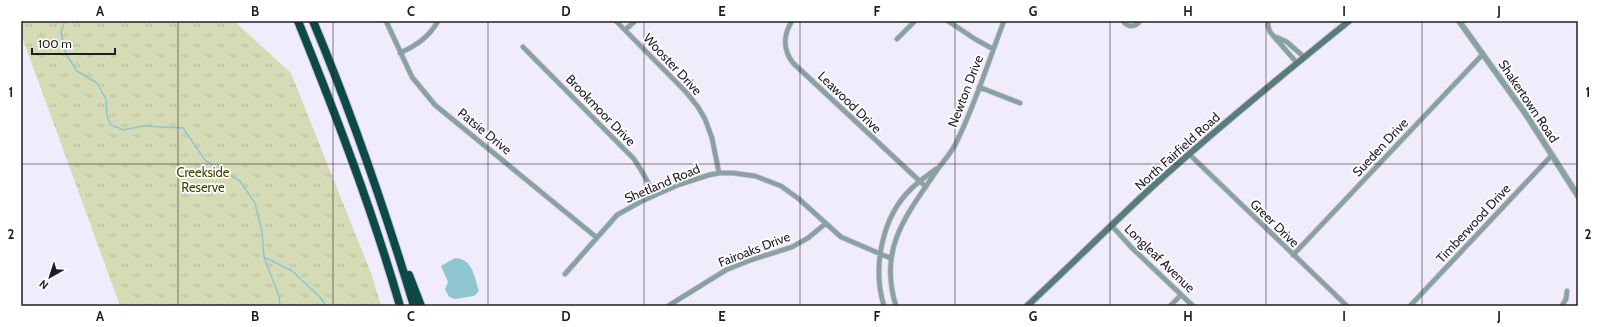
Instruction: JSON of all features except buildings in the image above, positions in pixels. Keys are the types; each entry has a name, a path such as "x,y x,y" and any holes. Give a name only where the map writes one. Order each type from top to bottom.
{"highway":[{"path":"298,21 331,102 365,197 400,306"},
{"path":"313,21 347,108 395,243 414,306"},
{"path":"395,243 421,306"}],"main road":[{"name":"North Fairfield Road","path":"1027,306 1189,154 1349,21"}],"street":[{"name":"Patsie Drive","path":"386,21 412,77 435,105 596,237"},
{"path":"400,53 418,44 432,31 438,21"},
{"name":"Wooster Drive","path":"616,21 686,92 698,107 710,133 719,173"},
{"path":"626,30 635,21"},
{"name":"Leawood Drive","path":"792,21 787,31 785,43 790,60 926,187"},
{"path":"897,39 915,21"},
{"path":"948,21 993,49"},
{"name":"Newton Drive","path":"896,306 890,280 890,258 895,241 903,223 954,146 965,123 1004,21"},
{"path":"1123,21 1125,25 1132,26 1138,24 1140,21"},
{"path":"1268,21 1270,32 1297,63"},
{"name":"Shakertown Road","path":"1459,21 1552,155 1578,196"},
{"path":"1274,36 1287,42 1304,57"},
{"name":"Brookmoor Drive","path":"523,47 634,160 655,195"},
{"name":"Sueden Drive","path":"1293,255 1483,54"},
{"path":"979,87 1020,103"},
{"name":"Greer Drive","path":"1189,154 1347,306"},
{"name":"Timberwood Drive","path":"1410,306 1552,155"},
{"name":"Newton Drive","path":"884,306 879,280 880,254 887,229 894,213 912,188 941,165"},
{"name":"Shetland Road","path":"565,274 596,237 617,215 636,203 691,180 719,173 755,176 775,183 790,192 841,237 890,258"},
{"name":"Fairoaks Drive","path":"668,306 726,270 751,260 792,248 808,238 825,224"},
{"name":"Longleaf Avenue","path":"1112,226 1131,247 1193,306"},
{"path":"1562,306 1568,291"},
{"path":"1170,306 1182,295"}],"green space":[{"name":"Creekside Reserve","path":"21,21 234,21 291,73 371,273 381,306 120,306 21,34"}],"water":[{"path":"455,258 466,261 472,269 479,291 474,296 455,299 449,297 445,289 448,282 441,266"}],"waterway":[{"path":"65,21 61,32 66,54 77,71 97,83 106,99 107,116 111,125 124,130 142,126 183,128 205,160 240,181 255,203 262,232 264,257 279,296 280,306"},
{"path":"264,257 292,271 320,297 326,306"}]}
